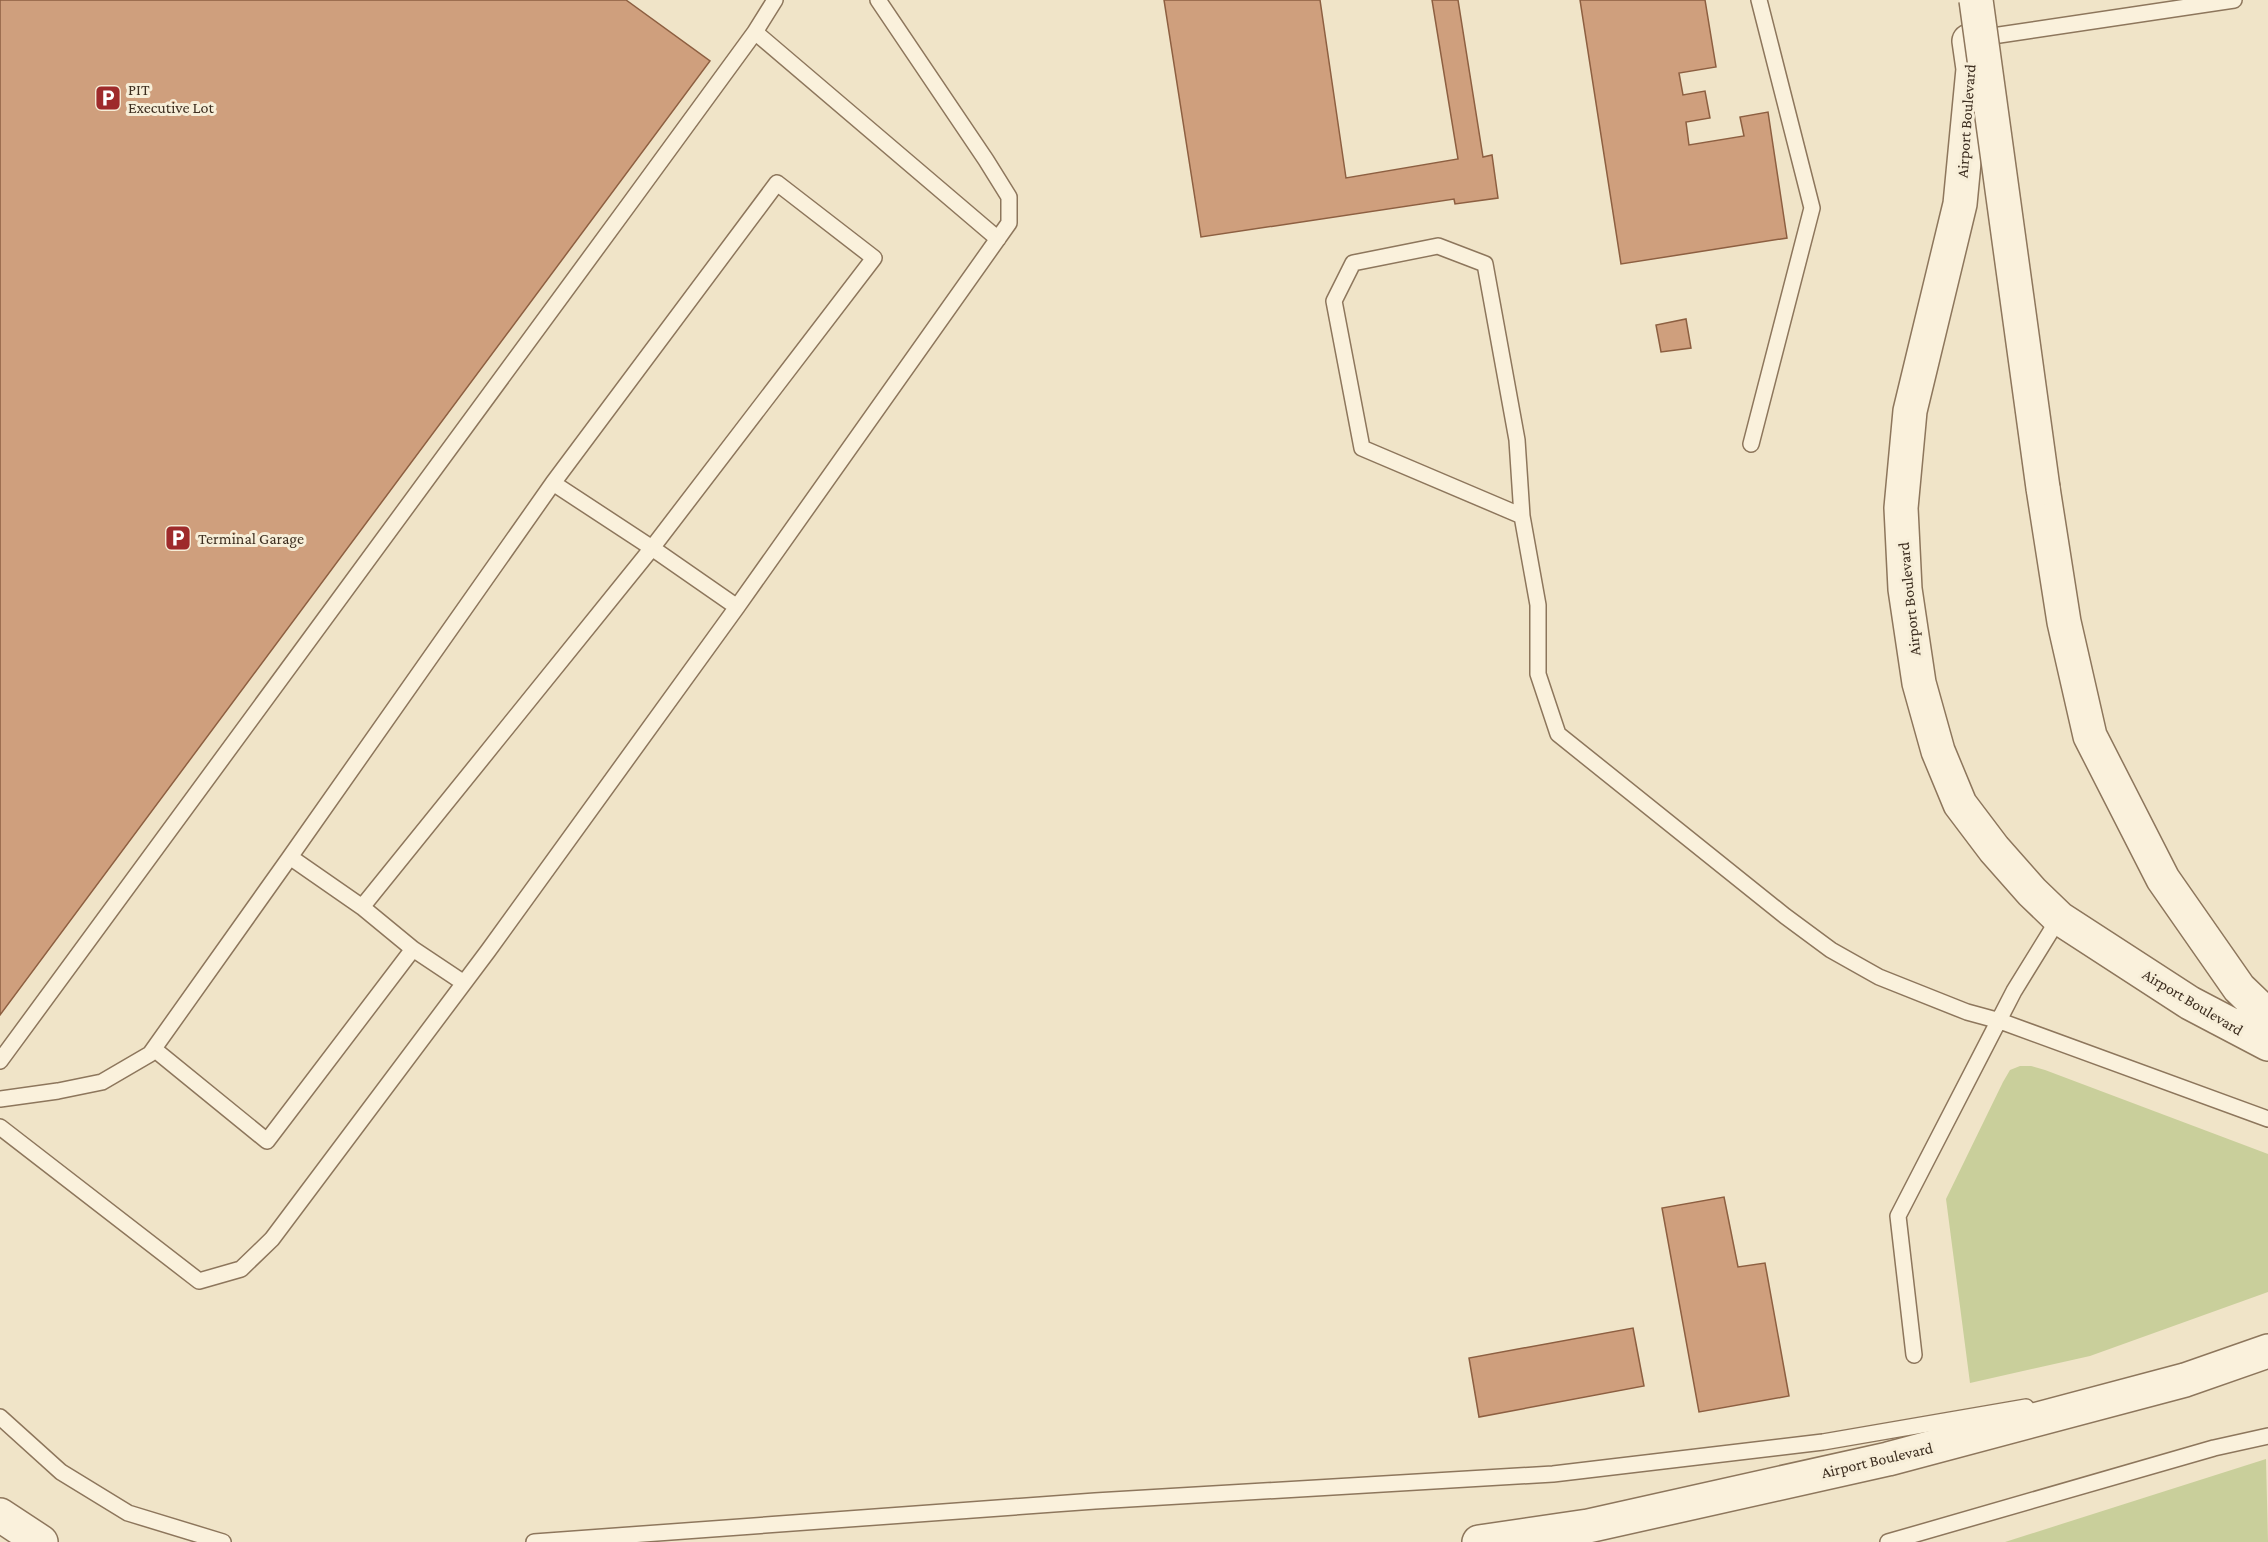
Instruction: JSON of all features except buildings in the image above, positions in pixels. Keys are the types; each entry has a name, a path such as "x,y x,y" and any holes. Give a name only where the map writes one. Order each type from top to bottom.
{"street":[{"name":"Airport Boulevard","path":"1962,0 1973,69 1960,204 1910,411 1901,508 1905,588 1919,683 1938,751 1960,804 1994,849 2032,892 2059,918 2190,1003 2268,1044"},
{"name":"Airport Boulevard","path":"1976,0 2043,488 2064,622 2090,736 2163,879 2239,988 2268,1016"},
{"name":"Airport Boulevard","path":"1479,1542 1588,1526 1888,1459 2185,1380 2268,1351"},
{"path":"0,1515 41,1542"}],"lane":[{"path":"0,1061 755,32 775,0"},
{"path":"0,1127 199,1281 241,1269 272,1239 464,982 737,607 1009,223 1008,197 987,160 878,0"},
{"path":"1751,444 1812,208 1759,0"},
{"path":"1968,40 2234,0"},
{"path":"755,32 998,239"},
{"path":"0,1099 102,1082 150,1054 553,483 777,183 874,258 652,549 362,907"},
{"path":"1522,516 1362,448 1334,301 1353,263 1438,246 1485,264 1517,440 1522,516 1538,605 1538,674 1558,734 1785,916 1831,950 1879,976 1967,1012 2000,1021 2268,1119"},
{"path":"553,483 737,607"},
{"path":"290,857 362,907 413,949 464,982"},
{"path":"1914,1355 1898,1216 2014,991 2059,918"},
{"path":"154,1049 267,1141 413,949"},
{"path":"534,1542 1095,1501 1552,1474 1823,1442 2185,1380"},
{"path":"0,1417 61,1472 128,1513 223,1542"},
{"path":"1888,1542 2214,1448 2268,1436"}],"green space":[{"path":"2020,1066 2045,1070 2268,1154 2268,1292 2090,1356 1970,1383 1946,1199 2003,1082 2010,1070"},
{"path":"2266,1459 2268,1542 2005,1542"}],"place":[{"name":"PIT Executive Lot","path":"108,98"},
{"name":"Terminal Garage","path":"178,538"}]}
